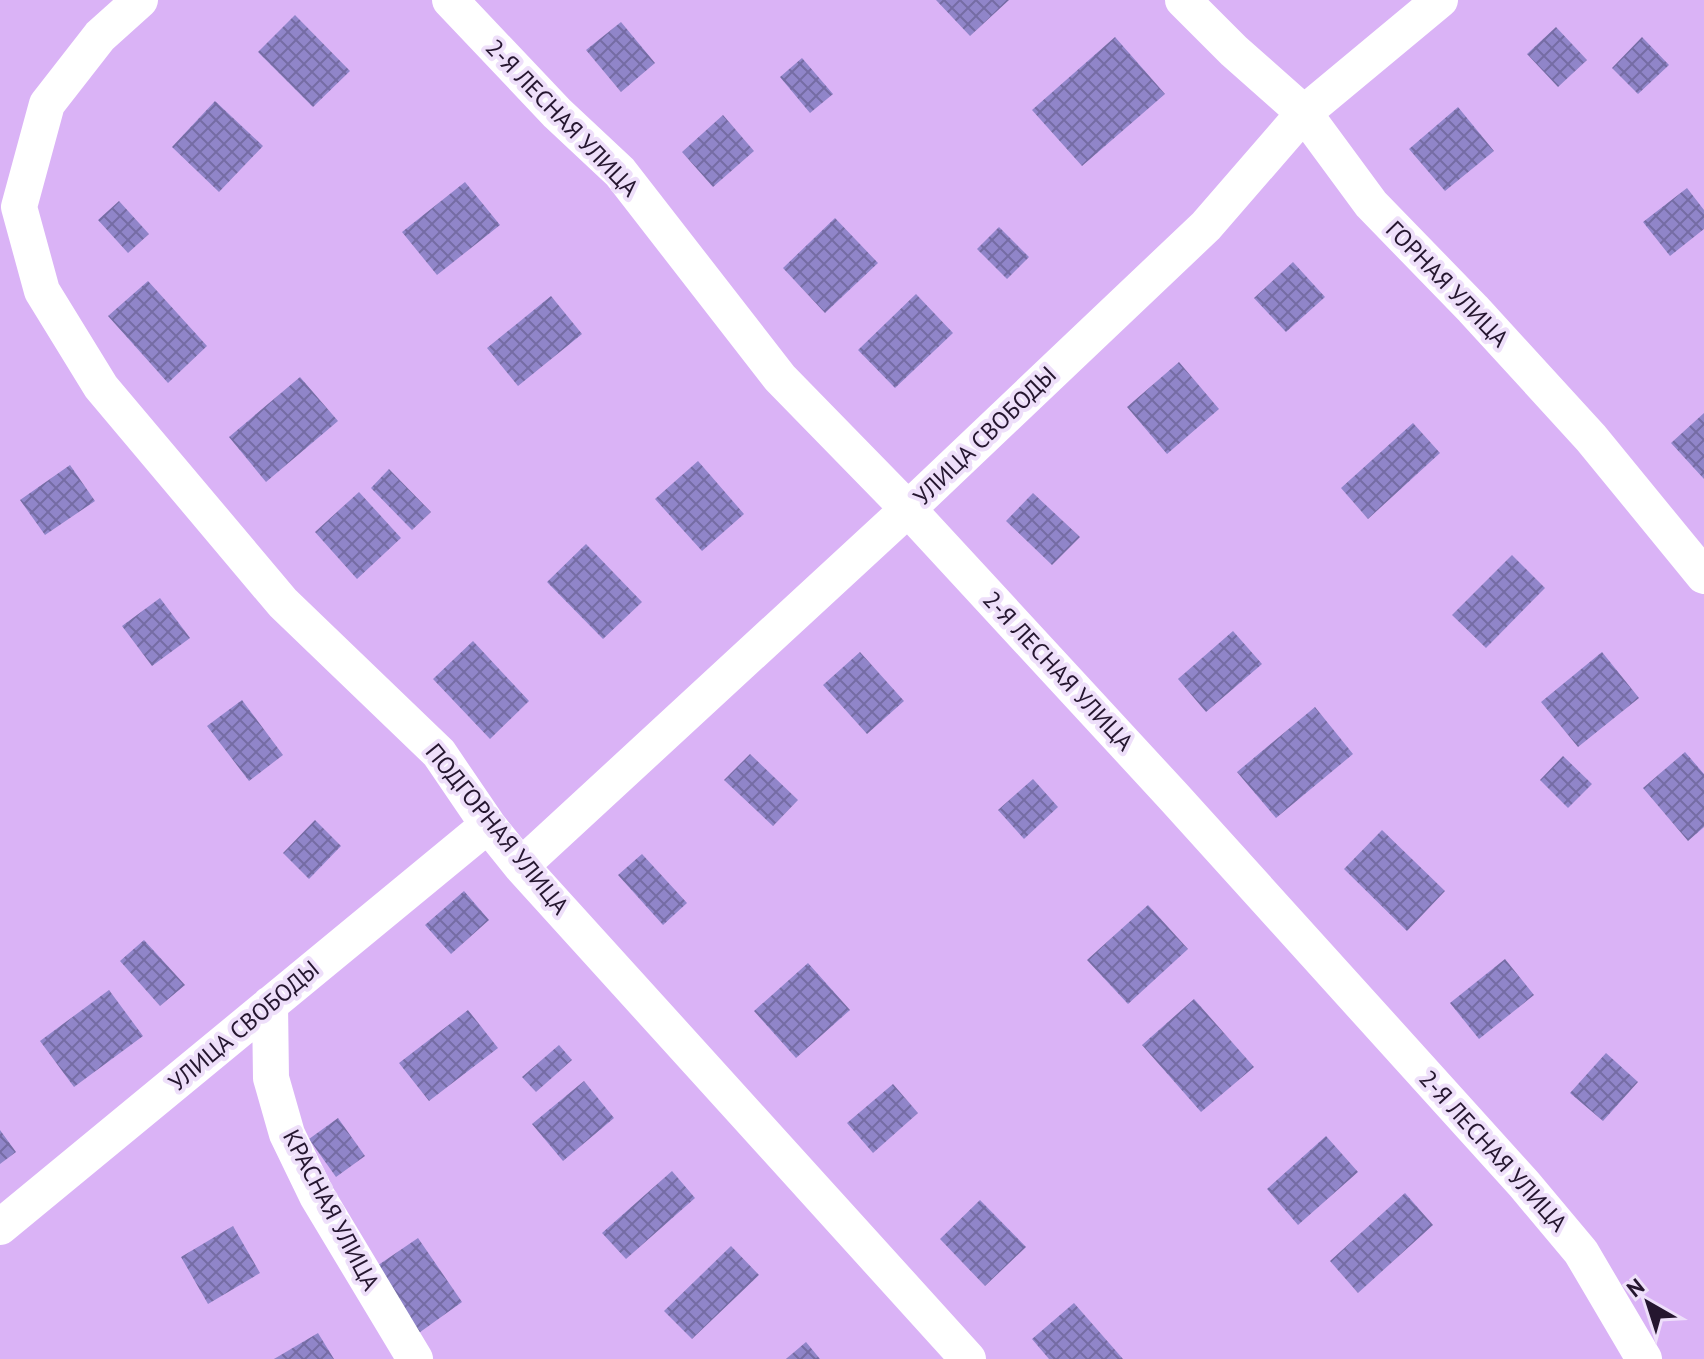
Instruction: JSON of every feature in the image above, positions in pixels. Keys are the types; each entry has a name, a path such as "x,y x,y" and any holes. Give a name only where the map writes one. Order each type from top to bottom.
{"street":[{"name":"ПОДГОРНАЯ УЛИЦА","path":"140,0 100,36 47,104 19,207 42,291 101,387 283,603 439,753 488,825 521,866 968,1359"},
{"name":"2-Я ЛЕСНАЯ УЛИЦА","path":"450,0 557,113 620,172 780,378 908,509 1524,1184 1581,1252 1644,1359"},
{"name":"ГОРНАЯ УЛИЦА","path":"1183,0 1234,51 1304,113 1371,204 1591,438 1704,576"},
{"name":"УЛИЦА СВОБОДЫ","path":"521,866 908,509 1206,226 1304,113 1440,0"},
{"name":"УЛИЦА СВОБОДЫ","path":"0,1227 488,825"},
{"name":"КРАСНАЯ УЛИЦА","path":"270,1004 271,1078 287,1134 317,1196 415,1359"}],"building":[{"path":"936,0 1009,0 970,36"},
{"path":"295,15 350,71 313,107 258,52"},
{"path":"621,22 655,63 621,92 586,50"},
{"path":"1556,27 1587,60 1558,87 1527,54"},
{"path":"1115,37 1165,94 1082,166 1032,110"},
{"path":"1642,37 1669,65 1638,94 1612,68"},
{"path":"802,58 833,94 810,113 780,77"},
{"path":"215,101 263,146 219,192 172,147"},
{"path":"1458,107 1494,151 1445,191 1409,149"},
{"path":"723,115 754,151 713,187 682,152"},
{"path":"465,182 500,225 437,275 402,232"},
{"path":"1687,188 1704,210 1704,229 1670,256 1643,222"},
{"path":"119,201 149,234 128,253 98,220"},
{"path":"835,218 878,263 825,313 783,268"},
{"path":"999,227 1029,257 1007,279 977,249"},
{"path":"1293,262 1325,297 1286,332 1254,298"},
{"path":"148,281 207,346 168,383 108,316"},
{"path":"916,294 953,333 895,388 858,350"},
{"path":"551,296 582,334 518,386 487,348"},
{"path":"1179,362 1219,409 1167,454 1127,407"},
{"path":"300,377 338,421 266,482 229,437"},
{"path":"1704,413 1704,479 1671,443"},
{"path":"1413,423 1440,453 1368,519 1341,488"},
{"path":"698,461 744,514 702,551 655,499"},
{"path":"70,465 95,501 45,535 20,500"},
{"path":"389,469 431,512 412,530 371,488"},
{"path":"359,492 401,538 357,579 315,532"},
{"path":"1033,493 1080,537 1052,565 1006,521"},
{"path":"586,544 642,602 603,639 547,582"},
{"path":"1512,555 1545,588 1486,648 1452,615"},
{"path":"160,598 190,638 152,666 122,626"},
{"path":"1233,631 1262,664 1206,712 1178,679"},
{"path":"473,641 529,701 490,739 433,679"},
{"path":"860,652 904,701 867,734 823,685"},
{"path":"1602,652 1639,698 1578,747 1541,702"},
{"path":"242,700 283,755 249,781 207,726"},
{"path":"1315,707 1353,754 1276,818 1237,772"},
{"path":"1685,752 1704,774 1704,827 1688,841 1643,788"},
{"path":"750,754 798,800 773,826 724,780"},
{"path":"1563,756 1592,784 1568,808 1540,780"},
{"path":"1033,779 1058,807 1024,839 998,810"},
{"path":"315,820 341,846 309,879 283,853"},
{"path":"1382,830 1445,891 1407,931 1344,869"},
{"path":"642,854 687,903 663,925 618,875"},
{"path":"464,891 489,920 451,954 425,925"},
{"path":"1148,905 1188,949 1128,1004 1087,960"},
{"path":"144,940 185,985 160,1006 120,961"},
{"path":"1505,959 1534,995 1479,1039 1450,1003"},
{"path":"808,963 850,1010 796,1058 754,1011"},
{"path":"109,990 143,1036 74,1087 40,1041"},
{"path":"1194,999 1254,1067 1201,1112 1142,1045"},
{"path":"468,1010 498,1048 429,1101 399,1063"},
{"path":"559,1045 572,1060 536,1092 522,1077"},
{"path":"1606,1053 1638,1082 1603,1121 1570,1093"},
{"path":"584,1081 614,1118 563,1161 532,1124"},
{"path":"893,1084 918,1113 873,1153 847,1123"},
{"path":"338,1118 365,1156 336,1177 309,1139"},
{"path":"0,1130 16,1152 0,1164"},
{"path":"1326,1136 1358,1172 1298,1225 1267,1189"},
{"path":"672,1171 695,1198 626,1259 602,1233"},
{"path":"1405,1193 1433,1225 1358,1293 1330,1261"},
{"path":"980,1200 1026,1247 985,1286 940,1239"},
{"path":"233,1226 260,1273 208,1304 181,1257"},
{"path":"418,1238 462,1302 416,1335 371,1270"},
{"path":"731,1246 759,1275 692,1339 664,1311"},
{"path":"1074,1303 1123,1359 1049,1359 1032,1339"},
{"path":"318,1333 334,1359 274,1359"},
{"path":"806,1342 820,1359 786,1359"}]}
